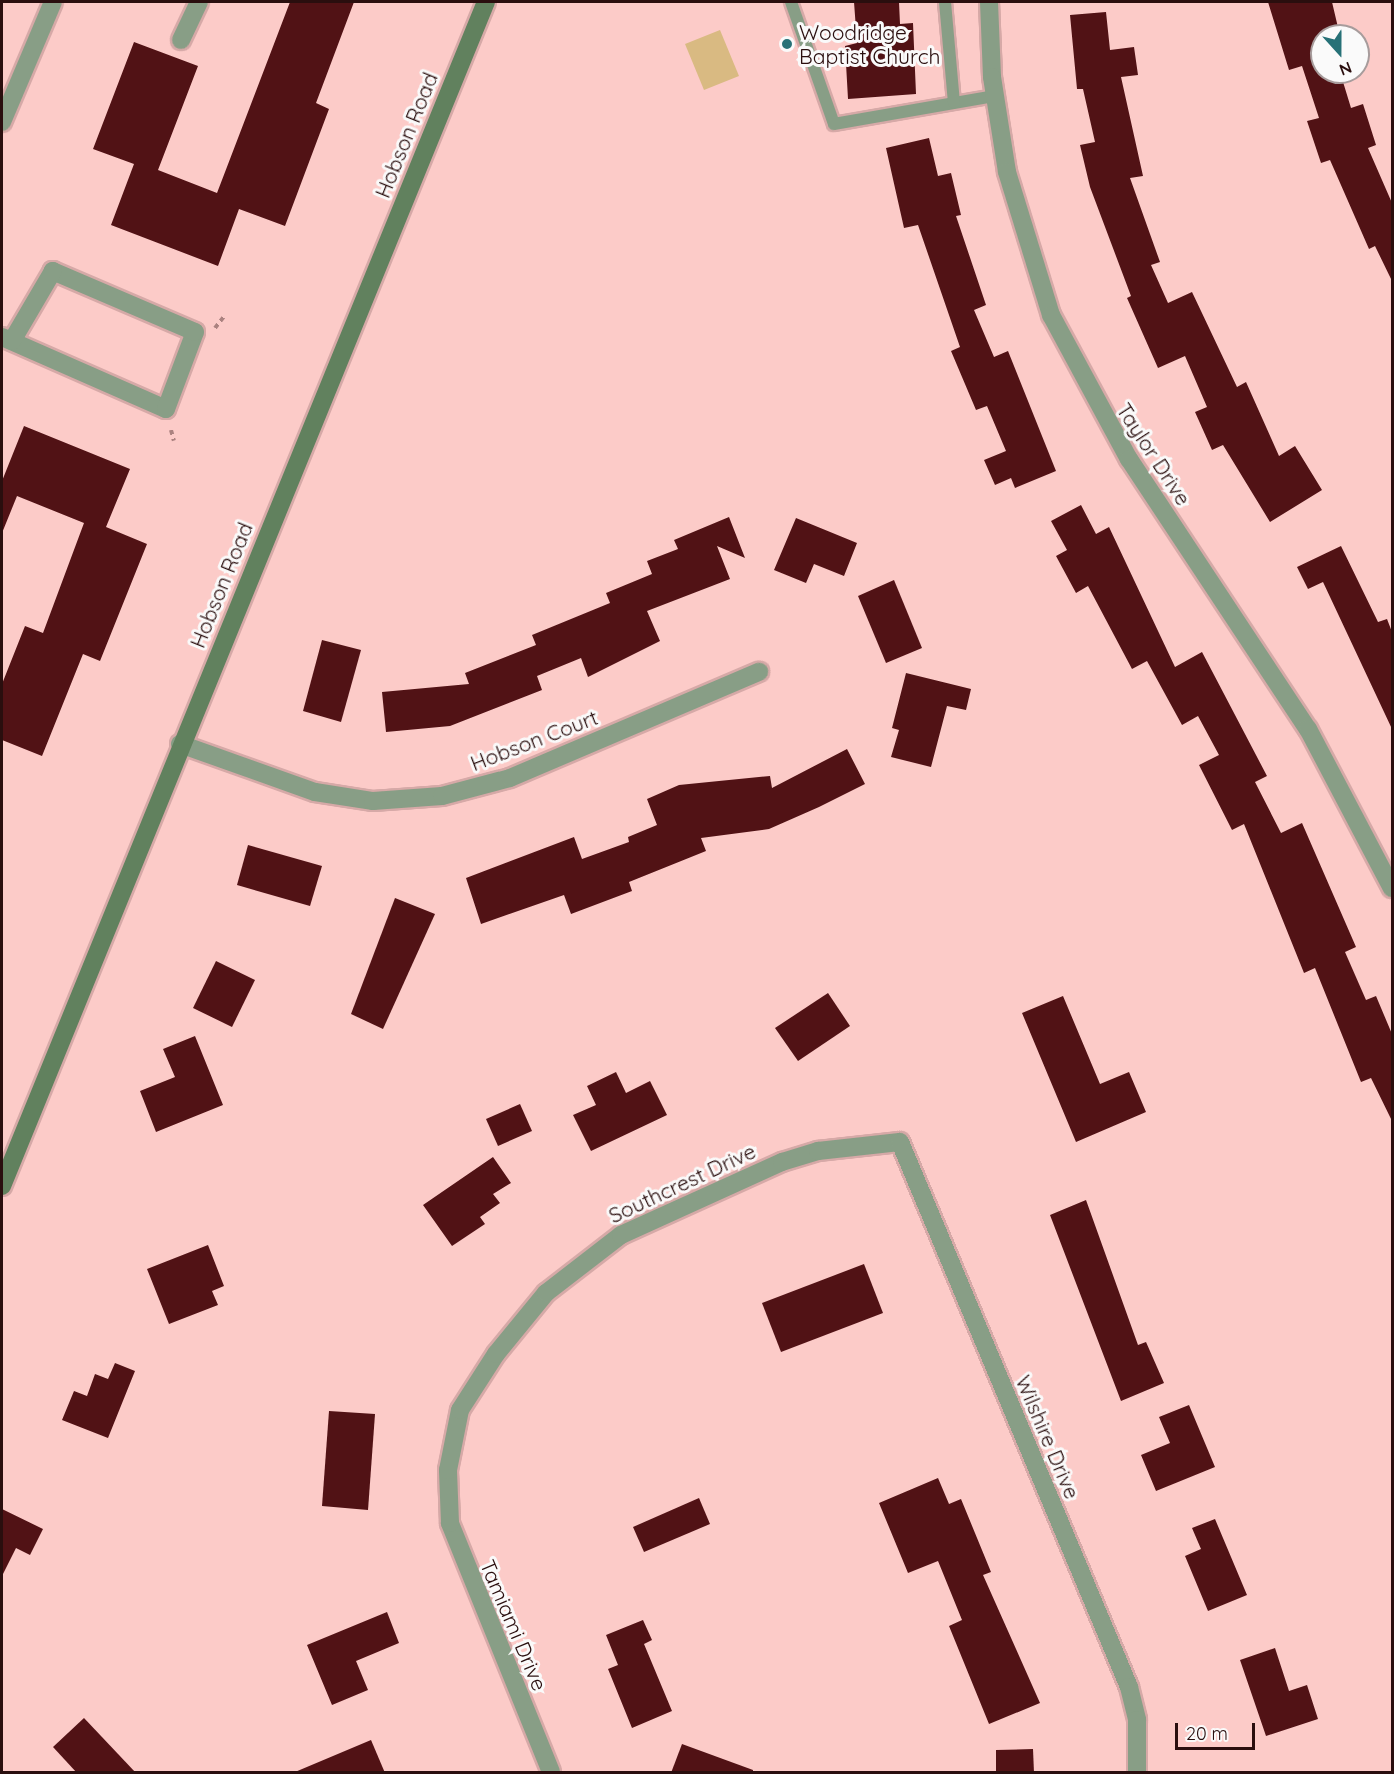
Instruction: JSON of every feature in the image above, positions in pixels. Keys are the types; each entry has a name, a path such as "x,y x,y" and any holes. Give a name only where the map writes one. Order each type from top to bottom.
{"main road":[{"name":"Hobson Road","path":"2,1186 180,744 486,2"}],"street":[{"path":"2,122 53,2"},
{"path":"181,40 199,2"},
{"name":"Taylor Drive","path":"989,2 994,96 1018,220 1071,358 1129,459 1303,720 1392,888"},
{"path":"53,272 195,333 166,409 7,339 53,272"},
{"name":"Hobson Court","path":"180,744 315,792 373,801 442,796 510,778 759,672"},
{"name":"Southcrest Drive","path":"447,1491 460,1410 513,1330 578,1265 664,1212 782,1162 818,1151 900,1142"},
{"name":"Wilshire Drive","path":"900,1142 1129,1687 1139,1754 1137,1773"},
{"name":"Tamiami Drive","path":"447,1491 458,1551 551,1773"}],"lane":[{"path":"791,2 834,124 994,96"},
{"path":"945,2 954,103"}],"shaded area":[{"path":"720,30 739,76 704,90 685,44"}],"building":[{"path":"290,2 354,2 316,103 329,109 285,226 239,209 218,266 111,225 134,164 93,149 134,42 198,66 158,170 217,193"},
{"path":"854,2 899,2 900,24 913,23 916,94 848,99 845,46 857,43"},
{"path":"1268,2 1332,2 1337,24 1310,24 1310,84 1344,84 1351,108 1363,104 1376,145 1368,148 1392,203 1392,281 1375,246 1369,249 1330,160 1321,163 1307,121 1319,118 1302,66 1289,70"},
{"path":"1106,12 1110,50 1134,47 1138,75 1121,77 1143,176 1130,178 1160,262 1151,265 1168,303 1192,292 1237,387 1246,382 1279,456 1295,446 1322,490 1270,522 1223,445 1212,450 1195,412 1207,407 1185,356 1158,368 1127,298 1131,296 1090,187 1080,145 1095,142 1083,89 1077,89 1070,15"},
{"path":"929,138 938,176 951,173 961,215 956,216 986,305 974,310 994,357 1008,351 1056,471 1015,488 1011,478 995,485 984,460 1006,451 987,406 976,410 951,351 960,347 918,225 904,228 886,148"},
{"path":"24,426 130,469 106,527 147,544 100,661 83,654 42,756 2,740 2,684 25,626 43,633 84,523 17,496 2,533 2,481"},
{"path":"1081,505 1096,534 1109,527 1175,667 1202,652 1267,776 1255,782 1281,833 1302,823 1356,947 1345,952 1366,1000 1376,996 1392,1034 1392,1121 1371,1078 1361,1082 1315,968 1304,973 1244,824 1232,830 1199,765 1219,755 1198,716 1182,725 1147,661 1132,669 1088,586 1076,593 1056,556 1067,550 1051,521"},
{"path":"729,517 745,558 717,546 730,579 647,611 660,641 588,677 581,658 537,676 542,690 450,726 386,732 382,692 469,684 465,673 536,645 532,635 610,603 606,593 652,574 647,561 678,549 674,540"},
{"path":"796,518 857,543 844,576 814,564 806,583 774,570"},
{"path":"1341,546 1378,622 1387,619 1392,632 1392,729 1323,582 1308,589 1297,567"},
{"path":"894,580 922,648 886,663 858,596"},
{"path":"322,640 361,650 341,722 303,711"},
{"path":"906,673 971,689 966,710 947,706 931,767 891,757 899,730 892,728"},
{"path":"847,749 865,784 819,807 769,829 701,838 706,851 629,882 632,891 571,914 564,895 481,924 466,878 574,837 582,859 629,842 628,837 657,825 647,799 679,785 770,776 772,788"},
{"path":"248,845 322,866 310,906 237,885"},
{"path":"395,898 435,914 383,1029 351,1014"},
{"path":"216,961 255,980 232,1027 193,1008"},
{"path":"828,993 850,1026 798,1061 775,1028"},
{"path":"1063,996 1100,1084 1129,1072 1146,1112 1076,1142 1022,1013"},
{"path":"195,1036 223,1105 156,1132 140,1091 175,1077 163,1049"},
{"path":"616,1072 626,1093 650,1081 667,1115 591,1151 573,1115 596,1105 587,1086"},
{"path":"520,1104 532,1131 498,1146 486,1119"},
{"path":"493,1157 511,1183 493,1194 500,1203 480,1217 485,1224 452,1246 423,1205"},
{"path":"1086,1200 1138,1345 1146,1342 1164,1383 1121,1401 1050,1215"},
{"path":"208,1245 224,1286 212,1291 218,1305 169,1324 147,1269"},
{"path":"864,1264 883,1313 781,1352 762,1303"},
{"path":"115,1363 135,1371 108,1438 62,1420 74,1391 87,1396 95,1374 108,1379"},
{"path":"1189,1405 1215,1467 1156,1491 1141,1455 1170,1443 1159,1417"},
{"path":"329,1411 375,1414 368,1510 322,1506"},
{"path":"938,1478 949,1504 961,1499 991,1572 983,1575 1040,1703 989,1724 949,1626 962,1620 938,1561 908,1573 879,1503"},
{"path":"699,1498 710,1524 644,1552 633,1527"},
{"path":"2,1509 43,1529 30,1555 16,1548 2,1576"},
{"path":"1215,1519 1247,1595 1208,1611 1185,1556 1201,1549 1192,1528"},
{"path":"387,1612 399,1643 356,1661 368,1690 332,1705 307,1645"},
{"path":"643,1620 652,1640 644,1644 672,1711 632,1728 608,1669 618,1665 606,1635"},
{"path":"1275,1648 1289,1691 1307,1685 1318,1719 1266,1736 1240,1660"},
{"path":"84,1718 136,1773 77,1773 53,1747"},
{"path":"371,1740 385,1773 295,1773 295,1772"},
{"path":"682,1744 753,1770 753,1773 671,1773"},
{"path":"1033,1749 1034,1773 996,1773 996,1750"}],"place":[{"name":"Woodridge Baptist Church","path":"787,44"}]}
